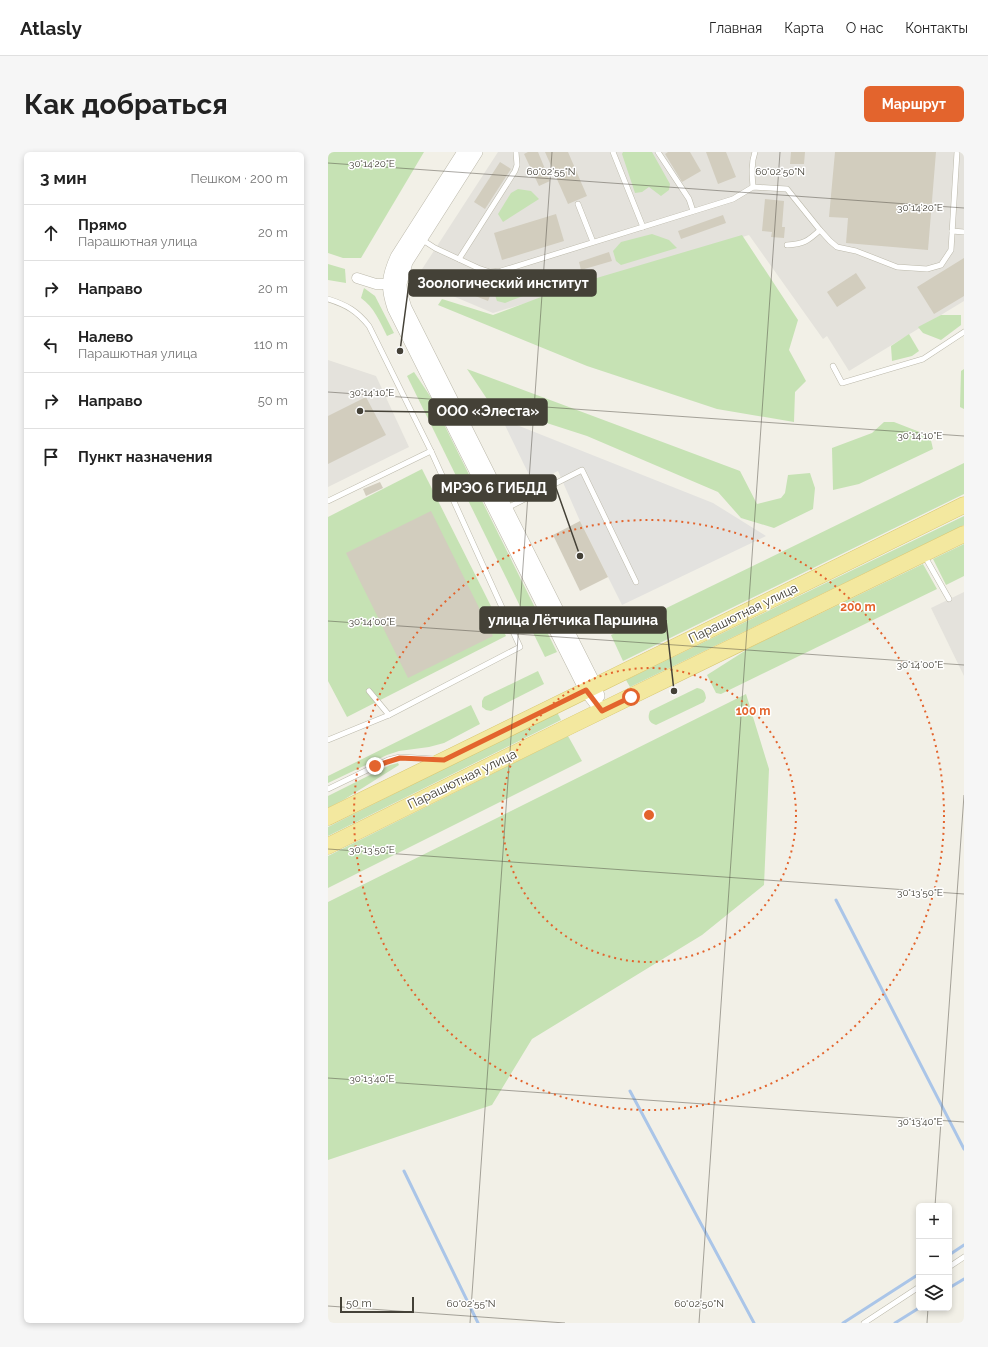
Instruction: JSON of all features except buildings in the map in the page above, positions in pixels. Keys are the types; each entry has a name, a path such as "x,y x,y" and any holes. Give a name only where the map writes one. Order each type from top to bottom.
{"main road":[{"name":"Парашютная улица","path":"328,817 964,505"},
{"name":"Парашютная улица","path":"328,846 964,534"}],"street":[{"path":"464,152 397,257 391,271 388,284 390,297 394,308 591,688"},
{"path":"476,152 406,262 400,284 401,295 405,308 506,508 602,711"},
{"path":"357,278 376,284 388,284"}],"lane":[{"path":"459,260 515,172 517,165 516,152"},
{"path":"613,152 643,227"},
{"path":"658,152 689,199 693,212"},
{"path":"754,187 752,171 755,152"},
{"path":"420,239 459,260 490,272 501,271 733,199 754,187 787,188 830,242 837,247 856,251 897,267 927,269 941,265 950,250 957,152"},
{"path":"578,204 593,242"},
{"path":"787,245 800,244 809,241 820,230"},
{"path":"952,231 964,232"},
{"path":"328,299 350,307 360,315 369,326 430,451 520,647 389,715 328,740"},
{"path":"833,366 842,383 923,359 964,332"},
{"path":"328,501 430,451"},
{"path":"506,508 582,470 636,582"},
{"path":"924,554 949,599"},
{"path":"369,691 389,715"},
{"path":"328,790 375,766 400,758 444,760"},
{"path":"952,1265 964,1257"},
{"path":"864,1323 916,1289"}],"shaded area":[{"path":"498,152 964,152 964,301 849,371 827,336 823,339 749,235 493,313 415,280"},
{"path":"328,360 376,376 409,447 328,487"},
{"path":"502,419 713,503 766,536 622,605 580,521 558,471 533,483"},
{"path":"964,592 964,676 931,608"}],"green space":[{"path":"328,152 424,152 361,258 343,258 328,253"},
{"path":"623,152 652,152 670,184 669,190 661,196 649,187 642,192 635,193 622,154"},
{"path":"518,189 531,191 539,199 503,222 498,214 511,193"},
{"path":"652,234 669,240 677,248 621,265 616,261 613,251 621,242"},
{"path":"742,235 798,320 789,350 806,381 795,392 794,422 717,409 587,366 438,305 442,299 493,315 600,277"},
{"path":"328,264 345,269 346,283 328,280"},
{"path":"529,270 541,271 545,283 544,288 505,303 497,301 495,295 505,280"},
{"path":"364,288 375,296 394,333 387,336 373,310 361,298"},
{"path":"941,315 961,315 961,325 941,340 923,333 918,327"},
{"path":"909,334 919,351 912,356 892,361 891,346"},
{"path":"467,369 740,471 757,504 781,498 785,493 788,475 810,473 815,488 813,509 774,528 741,518 718,492 587,436 491,405"},
{"path":"964,369 964,409 960,407 961,371"},
{"path":"414,372 430,396 557,652 545,657 407,376"},
{"path":"884,422 894,422 930,436 933,449 859,484 833,490 832,448 872,433"},
{"path":"964,463 964,494 623,661 611,635"},
{"path":"422,469 506,636 347,717 328,681 328,517"},
{"path":"964,516 964,525 630,687 626,680"},
{"path":"964,544 964,576 946,585 933,559"},
{"path":"923,564 937,589 721,694 716,693 707,675 751,647"},
{"path":"538,671 544,684 491,711 482,707 484,697"},
{"path":"697,688 705,692 706,698 704,702 656,725 650,722 650,711"},
{"path":"746,694 769,769 764,885 702,935 532,1039 492,1105 328,1160 328,902"},
{"path":"471,705 480,724 444,743 429,747 399,751 387,755 328,783 328,776"},
{"path":"557,712 561,720 328,836 328,827"},
{"path":"568,736 582,761 328,888 328,856"},
{"path":"398,763 399,765 328,808 328,796 390,765"}],"waterway":[{"path":"836,900 964,1149"},
{"path":"630,1091 754,1323"},
{"path":"404,1171 478,1323"},
{"path":"952,1253 964,1245"},
{"path":"843,1323 917,1275"},
{"path":"952,1286 964,1279"},
{"path":"895,1323 916,1310"}],"place":[{"name":"Зоологический институт","path":"400,351"},
{"name":"ООО «Элеста»","path":"360,411"},
{"name":"МРЭО 6 ГИБДД","path":"580,556"},
{"name":"улица Лётчика Паршина","path":"674,691"}],"route":[{"path":"375,766 388,760 400,758 444,760 586,690 602,711 631,697"}]}
